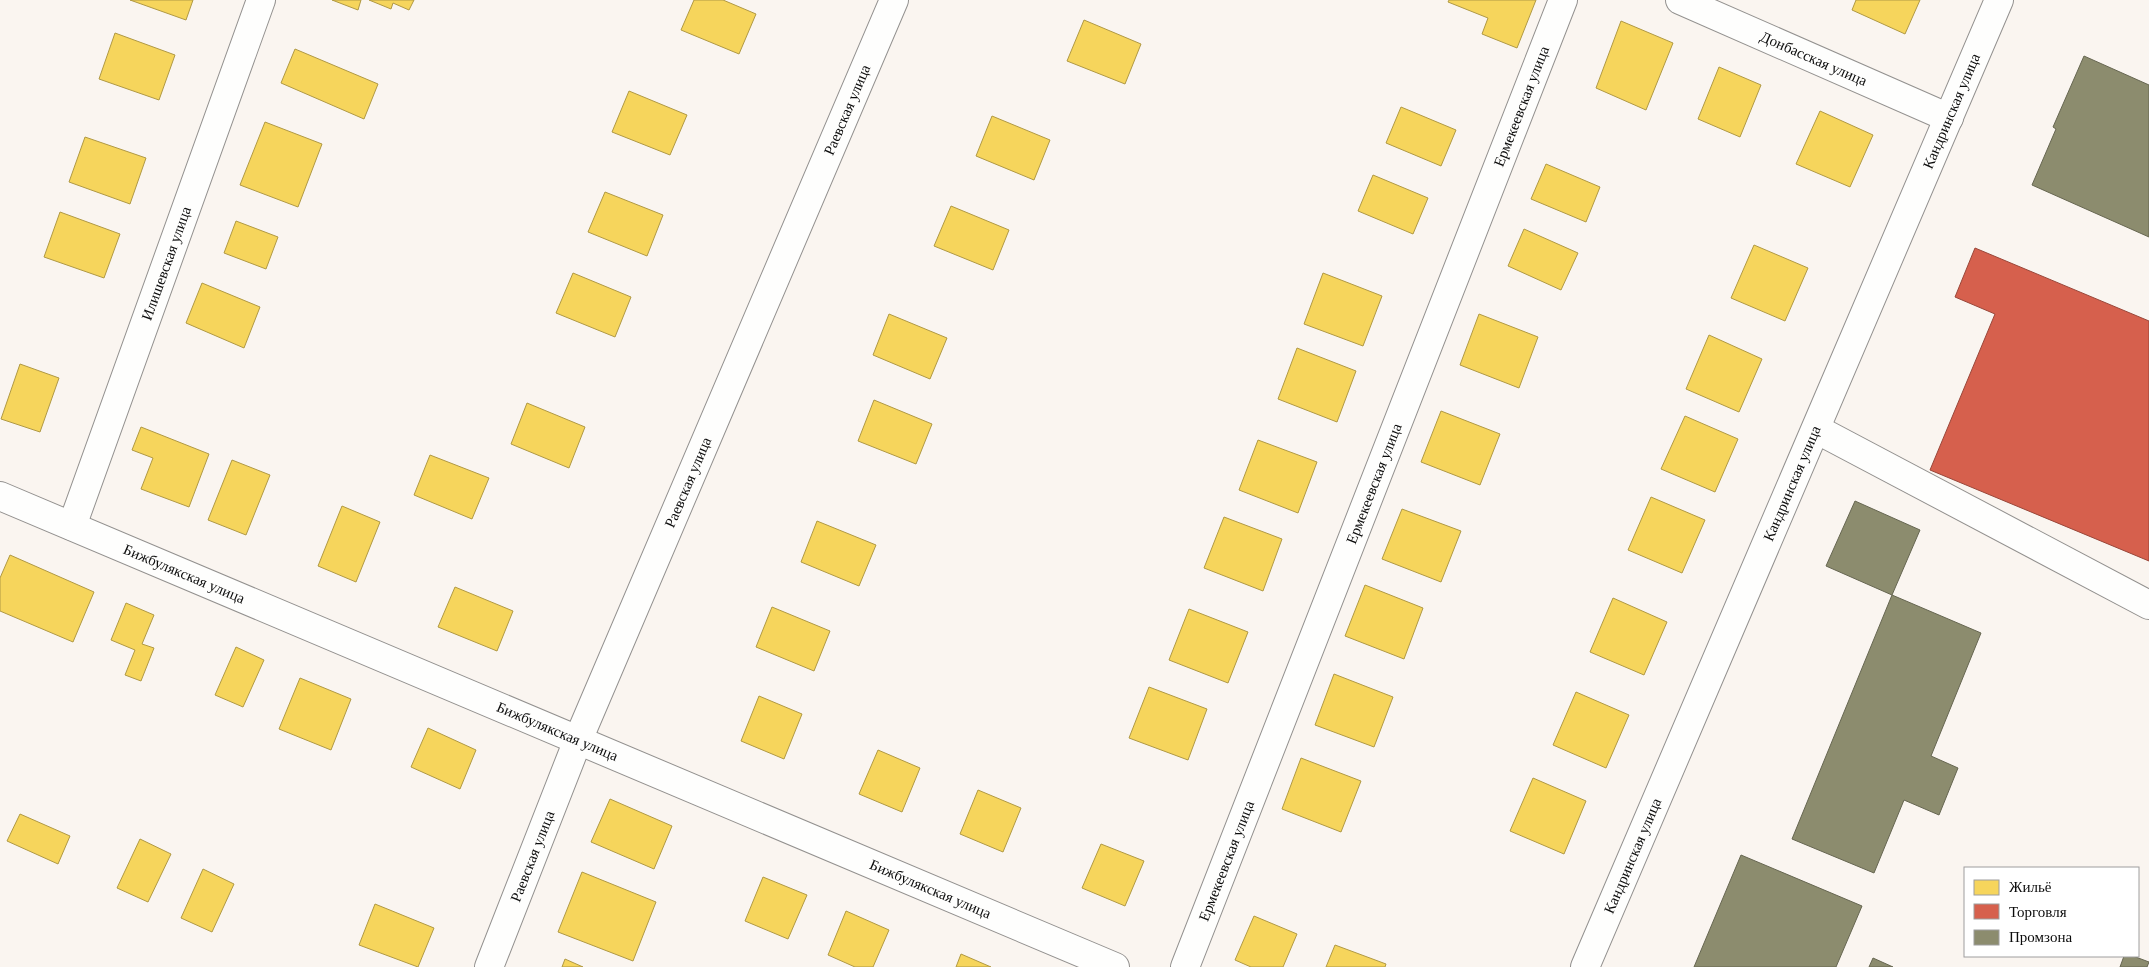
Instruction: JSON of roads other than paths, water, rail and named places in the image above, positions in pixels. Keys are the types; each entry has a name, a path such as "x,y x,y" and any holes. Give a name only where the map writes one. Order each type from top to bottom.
{"street":[{"name":"Илишевская улица","path":"72,526 261,0"},
{"name":"Раевская улица","path":"489,967 578,740 894,0"},
{"name":"Ермекеевская улица","path":"1185,967 1563,0"},
{"name":"Донбасская улица","path":"1680,0 1949,118"},
{"name":"Кандринская улица","path":"1585,967 1999,0"},
{"path":"1816,429 2149,604"},
{"name":"Бижбулякская улица","path":"0,496 1115,967"}]}
